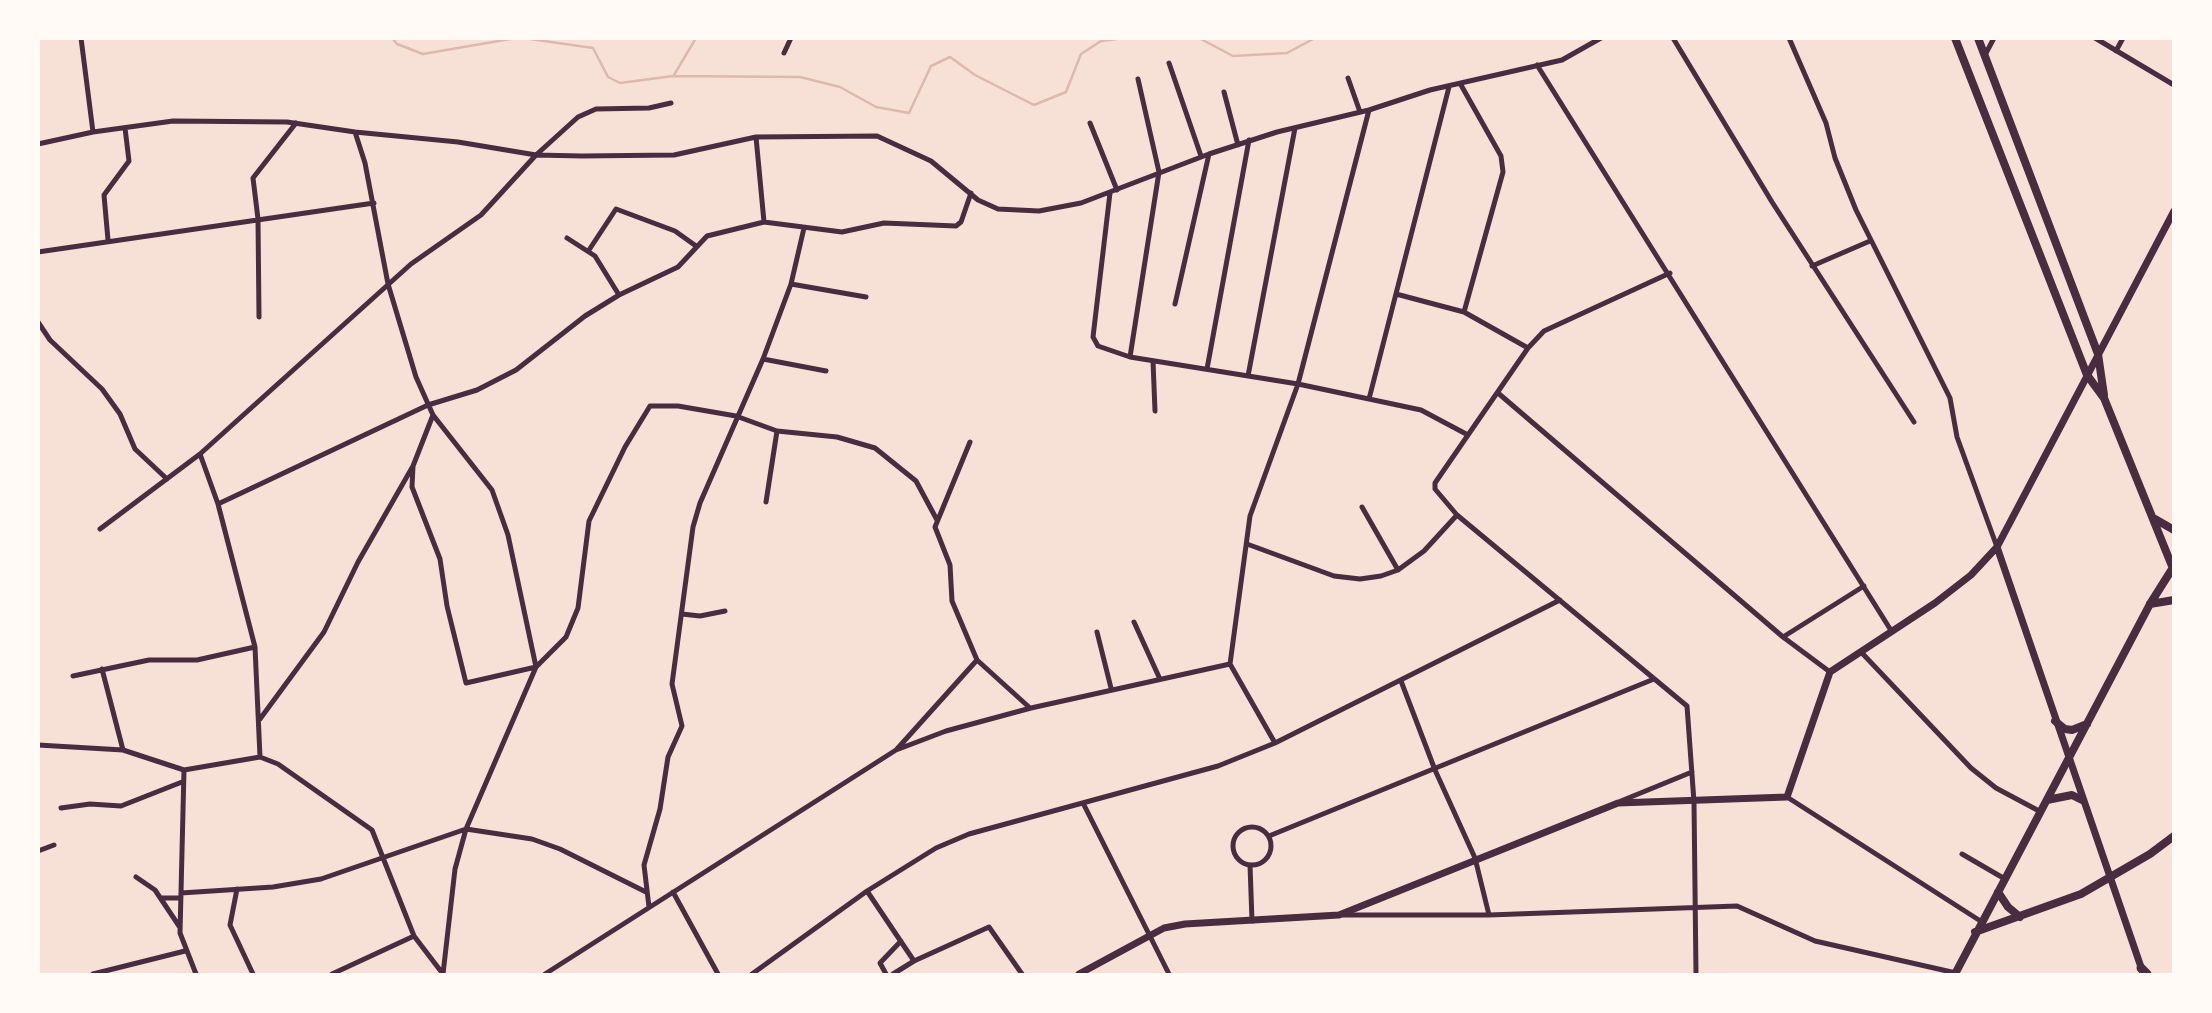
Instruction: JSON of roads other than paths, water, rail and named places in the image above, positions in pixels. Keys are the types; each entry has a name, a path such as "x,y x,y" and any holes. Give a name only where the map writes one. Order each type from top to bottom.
{"main road":[{"path":"1955,38 2087,375 2104,398 2173,569 2150,604 1955,974"},
{"path":"1978,38 2098,354 2104,398"},
{"path":"2154,519 2174,530"},
{"path":"2150,604 2174,600"},
{"path":"2055,721 2065,729 2072,730 2087,724"},
{"path":"2047,800 2072,795 2082,800"},
{"path":"1975,932 2020,918 2111,879 2174,835"},
{"path":"1998,892 2020,918"}],"street":[{"path":"81,38 93,132"},
{"path":"784,53 791,38"},
{"path":"38,144 93,132 173,121 296,123 458,142 536,155 663,156 756,137 877,136 931,161 971,193 998,209 1020,212 1060,209 1249,140 1369,110 1430,90 1461,86 1577,54 1601,38"},
{"path":"1673,38 1812,266 1914,422"},
{"path":"1789,38 1826,123 1835,158 1870,241 1950,398 1957,437 2144,972"},
{"path":"1985,55 1994,38"},
{"path":"2095,38 2174,85"},
{"path":"2116,51 2123,38"},
{"path":"1169,62 1201,156"},
{"path":"1537,65 1670,272 1892,632"},
{"path":"1348,78 1360,112"},
{"path":"1130,358 1159,172 1138,79"},
{"path":"1461,86 1501,156 1503,172 1464,312"},
{"path":"1369,399 1449,87"},
{"path":"1224,92 1238,145"},
{"path":"100,529 200,454 411,264 481,215 536,155 585,112 611,107 649,108 671,103"},
{"path":"1275,743 1230,664 1250,516 1298,384 1369,110"},
{"path":"260,317 258,219 254,176 296,123"},
{"path":"1090,124 1114,191 1093,337 1104,350 1130,358 1298,384 1421,410 1468,435"},
{"path":"108,240 104,195 129,161 125,128"},
{"path":"1248,376 1295,128"},
{"path":"355,132 374,203 388,284 416,377 433,415 492,490 508,535 536,667"},
{"path":"756,137 764,222"},
{"path":"1207,369 1249,140"},
{"path":"1175,304 1209,153"},
{"path":"218,504 428,405 477,390 516,370 585,316 619,295 678,267 706,236 764,222 842,232 898,222 956,226 961,222 971,193"},
{"path":"38,252 374,203"},
{"path":"589,250 616,209 676,231 696,246"},
{"path":"1787,797 1830,671 1892,632 1971,575 1997,547 2174,211"},
{"path":"649,906 644,865 647,848 660,809 668,757 682,726 672,684 693,527 791,284 804,228"},
{"path":"567,238 589,250 619,295"},
{"path":"1812,266 1870,241"},
{"path":"1670,272 1544,331 1528,348 1435,483 1438,497 1457,515 1687,706 1694,802 1696,975"},
{"path":"791,284 866,297"},
{"path":"1396,294 1464,312 1528,348"},
{"path":"38,322 50,340 102,389 120,414 135,449 167,478"},
{"path":"763,359 827,371"},
{"path":"1153,361 1155,411"},
{"path":"1498,393 1783,637 1830,671"},
{"path":"443,975 455,869 466,829 536,667 558,646 573,622 589,521 644,413 657,404 736,416 778,431 837,437 875,448 916,481 937,520"},
{"path":"260,719 324,632 358,562 413,466 433,415"},
{"path":"766,502 778,431"},
{"path":"970,442 935,527 950,565 952,601 977,660 1031,708"},
{"path":"200,454 218,504 255,647 260,757"},
{"path":"413,466 412,487 440,559 447,606 466,683 536,667"},
{"path":"1362,507 1398,570"},
{"path":"1247,544 1334,576 1360,579 1398,570 1424,551 1457,515"},
{"path":"1783,637 1864,586"},
{"path":"752,975 915,859 969,834 1218,766 1275,743 1560,600"},
{"path":"682,614 700,616 725,611"},
{"path":"1135,622 1159,677"},
{"path":"1097,632 1111,688"},
{"path":"73,676 149,660 197,660 255,647"},
{"path":"1861,652 1971,768 1996,788 2041,812"},
{"path":"896,750 977,660"},
{"path":"545,975 896,750 946,731 1031,708 1159,677 1230,664"},
{"path":"102,669 123,750"},
{"path":"1269,836 1654,679"},
{"path":"1401,681 1435,769 1475,858 1489,915"},
{"path":"38,745 123,750 184,770 260,757 278,764 372,830 414,936 443,975"},
{"path":"184,770 179,926 185,951 196,975"},
{"path":"1339,915 1692,772"},
{"path":"61,808 90,804 121,806 182,782"},
{"path":"1618,803 1787,797 1982,922"},
{"path":"1083,803 1169,975"},
{"path":"1253,827 1269,836 1271,852 1266,859 1250,865 1239,860 1233,850 1238,833 1253,827"},
{"path":"161,898 321,879 466,829 532,839 560,849 646,892"},
{"path":"38,852 54,845"},
{"path":"1962,854 2005,879"},
{"path":"1250,865 1252,921"},
{"path":"136,877 150,885 179,926"},
{"path":"237,889 230,925 253,975"},
{"path":"867,891 914,961"},
{"path":"673,892 718,975"},
{"path":"1079,975 1164,928 1185,923 1339,915 1489,915 1695,906 1744,908 1815,941 1955,974"},
{"path":"893,975 914,961 989,927 1021,975"},
{"path":"332,975 414,936"},
{"path":"886,975 880,963 901,941"},
{"path":"93,975 185,951"}],"waterway":[{"path":"392,38 397,44 423,54 516,38"},
{"path":"523,38 593,48 608,77 620,83 673,76 800,77 840,87 876,107 909,113 931,66 950,57 975,75 1034,105 1066,92 1081,54 1101,41 1124,38"},
{"path":"674,75 696,38"},
{"path":"1199,38 1233,56 1287,53 1315,38"}]}
